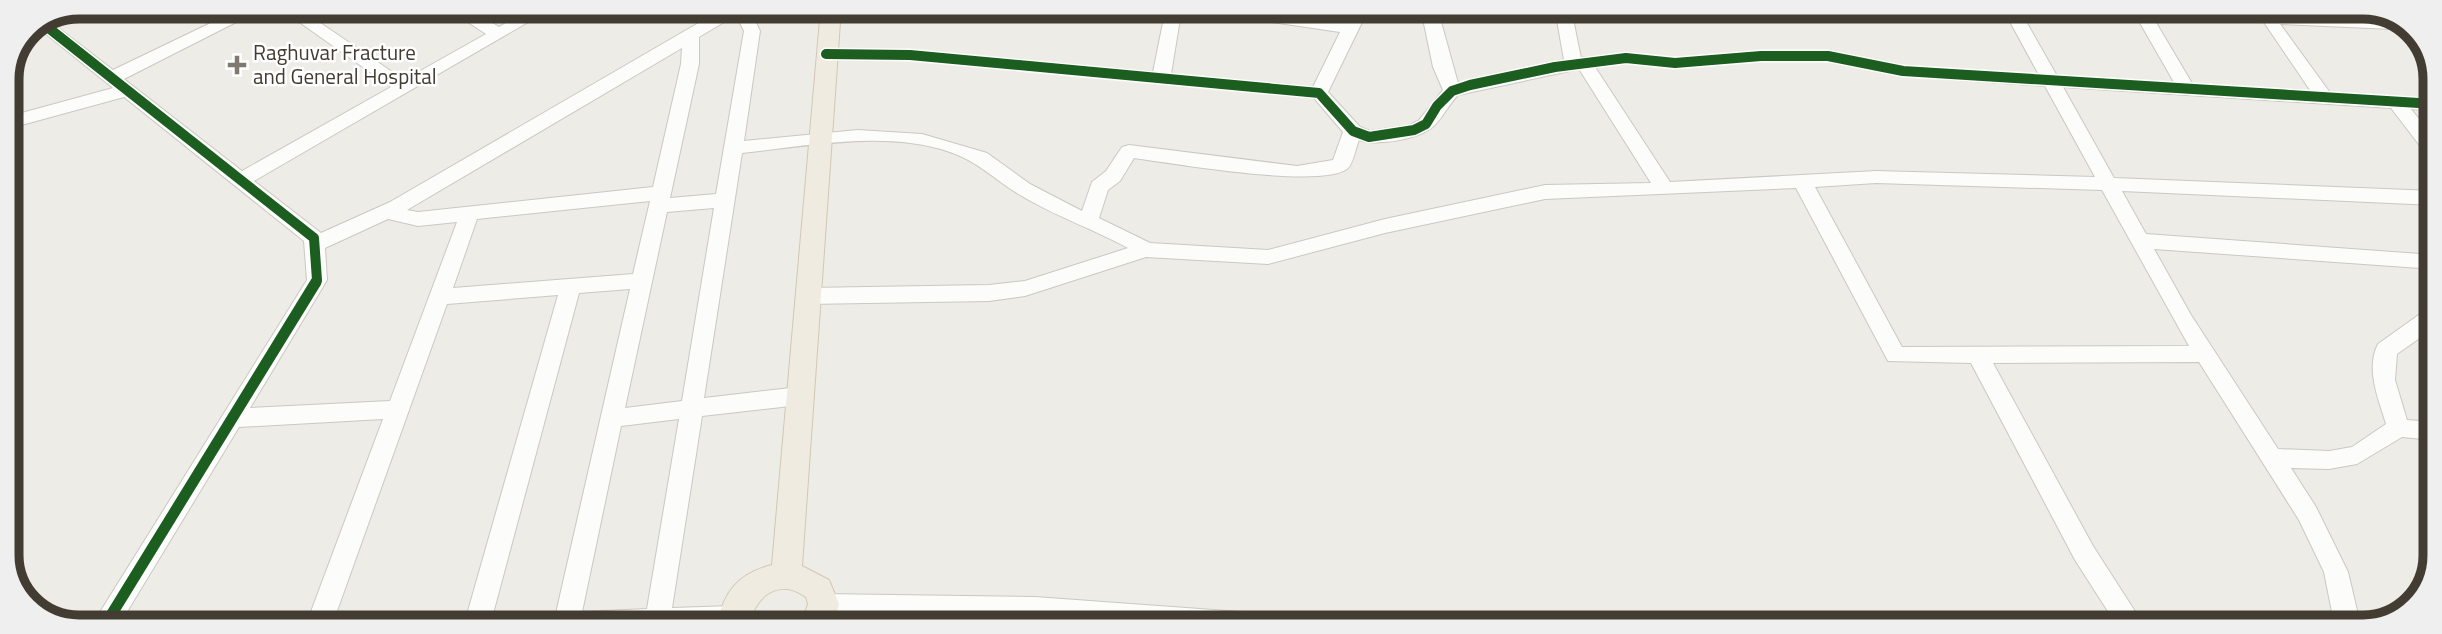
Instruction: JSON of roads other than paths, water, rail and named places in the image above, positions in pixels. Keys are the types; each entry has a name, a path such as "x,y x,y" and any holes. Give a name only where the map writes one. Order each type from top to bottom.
{"main road":[{"path":"786,575 830,19"},
{"path":"736,615 746,593 771,577 786,575 812,583 820,592 820,615"}],"street":[{"path":"19,119 120,84 236,19"},
{"path":"303,19 404,88"},
{"path":"473,19 499,34"},
{"path":"242,180 526,19"},
{"path":"710,19 714,21"},
{"path":"314,245 386,212 718,19"},
{"path":"659,615 689,409 752,31 745,19"},
{"path":"1161,78 1174,19"},
{"path":"1285,19 1352,29"},
{"path":"1319,93 1357,19"},
{"path":"1432,19 1442,67 1452,91"},
{"path":"1566,19 1579,64 1665,189"},
{"path":"2016,19 2139,241 2206,354 2308,514 2336,572 2345,615"},
{"path":"2146,19 2188,91"},
{"path":"2268,19 2326,99"},
{"path":"48,28 314,238 317,280 111,615"},
{"path":"568,615 690,64 691,34"},
{"path":"827,54 910,55 1319,93 1353,131 1369,137 1415,130 1426,124 1437,106 1452,91 1470,85 1579,64 1626,58 1675,63 1761,55 1828,56 1903,71 2188,91 2423,103"},
{"path":"2396,102 2423,137"},
{"path":"1090,220 1099,187 1113,177 1129,151 1297,172 1340,165 1353,131"},
{"path":"733,148 819,139 909,137 947,143 982,158 1019,186 1118,232 1146,250"},
{"path":"807,296 989,293 1025,288 1146,250 1268,257 1514,197 1545,192 1665,189 1888,177 2106,183 2423,197"},
{"path":"1802,181 1896,355 2206,354"},
{"path":"386,212 418,219 660,199 724,200"},
{"path":"323,615 470,213"},
{"path":"2139,241 2423,261"},
{"path":"439,297 642,281"},
{"path":"480,615 571,286"},
{"path":"2398,428 2384,380 2386,351 2423,323"},
{"path":"1978,355 2084,553 2124,615"},
{"path":"612,418 799,396"},
{"path":"232,418 398,408"},
{"path":"2273,458 2329,460 2357,456 2398,428 2423,430"},
{"path":"820,615 1035,608 1131,615"}],"place":[{"name":"Raghuvar Fracture and General Hospital","path":"237,65"}]}
